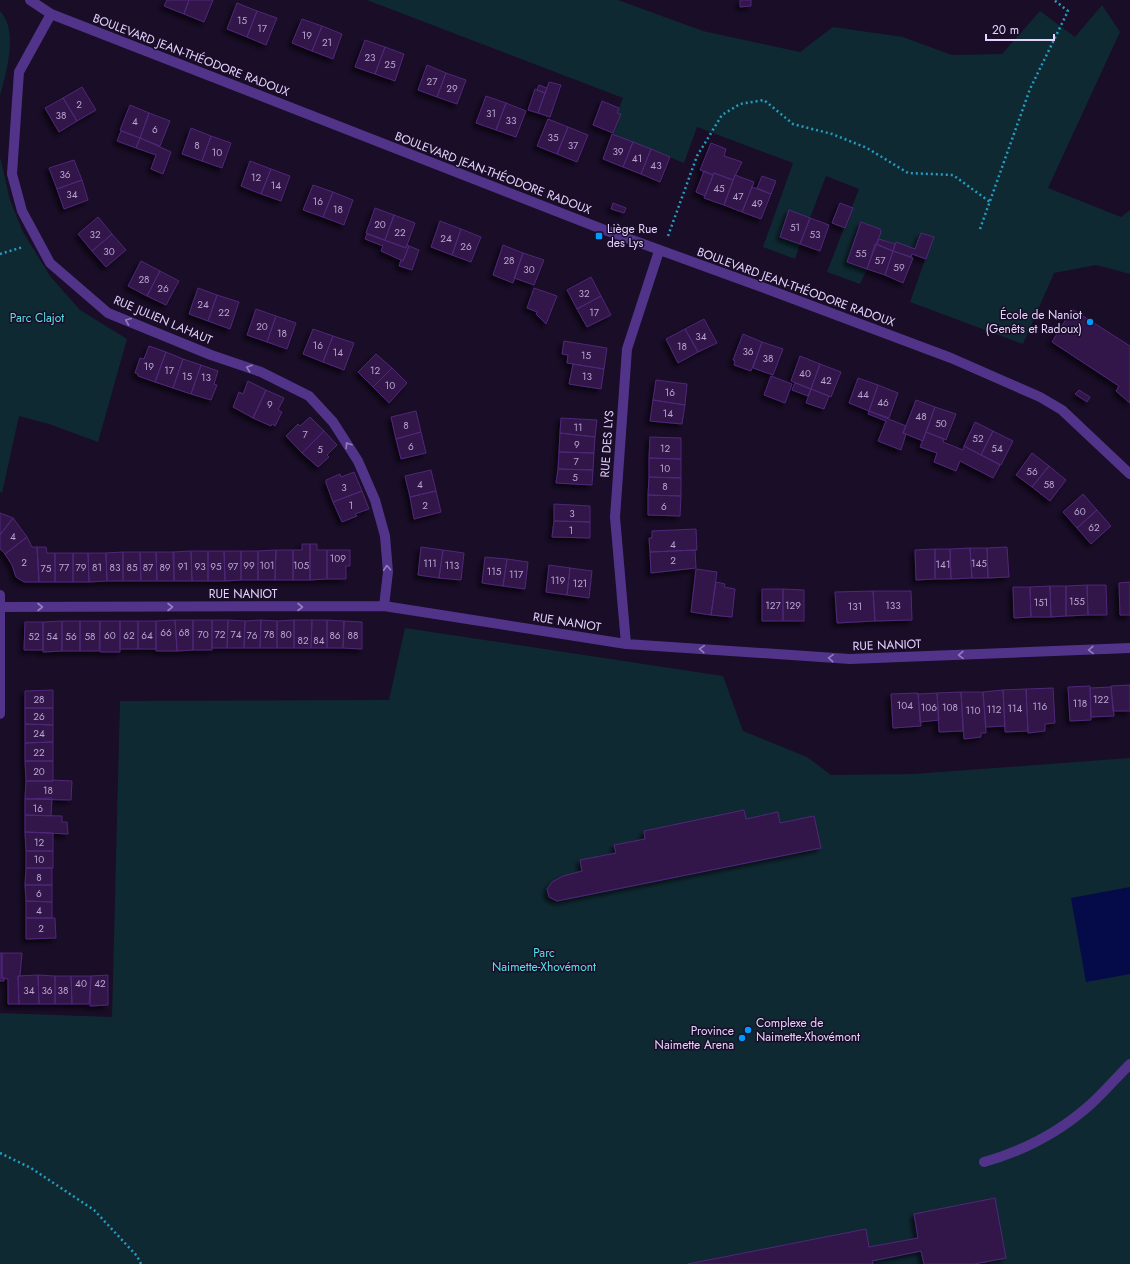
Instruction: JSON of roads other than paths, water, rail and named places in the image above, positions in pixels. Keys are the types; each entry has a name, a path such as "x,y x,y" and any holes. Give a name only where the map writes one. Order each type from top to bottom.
{"street":[{"name":"BOULEVARD JEAN-THÉODORE RADOUX","path":"30,0 50,14 661,252 767,289 917,345 1040,397 1062,410 1130,474"},
{"name":"RUE JULIEN LAHAUT","path":"50,14 18,72 12,174 22,211 40,246 50,263 108,313 211,355 261,372 310,396 333,422 358,461 375,500 385,536 388,565 384,606"},
{"name":"RUE DES LYS","path":"626,644 615,517 627,349 661,252"},
{"path":"0,595 0,714"},
{"name":"RUE NANIOT","path":"1,607 384,606 626,644 850,659 1130,648"},
{"path":"984,1162 1011,1155 1048,1135 1091,1104 1130,1064"}],"place":[{"name":"Liège Rue des Lys","path":"599,236"},
{"name":"École de Naniot (Genêts et Radoux)","path":"1090,322"},
{"name":"Complexe de Naimette-Xhovémont","path":"748,1030"},
{"name":"Province Naimette Arena","path":"742,1038"}],"park label":[{"name":"Parc Clajot","path":"37,318"},
{"name":"Parc Naimette-Xhovémont","path":"544,960"}]}
